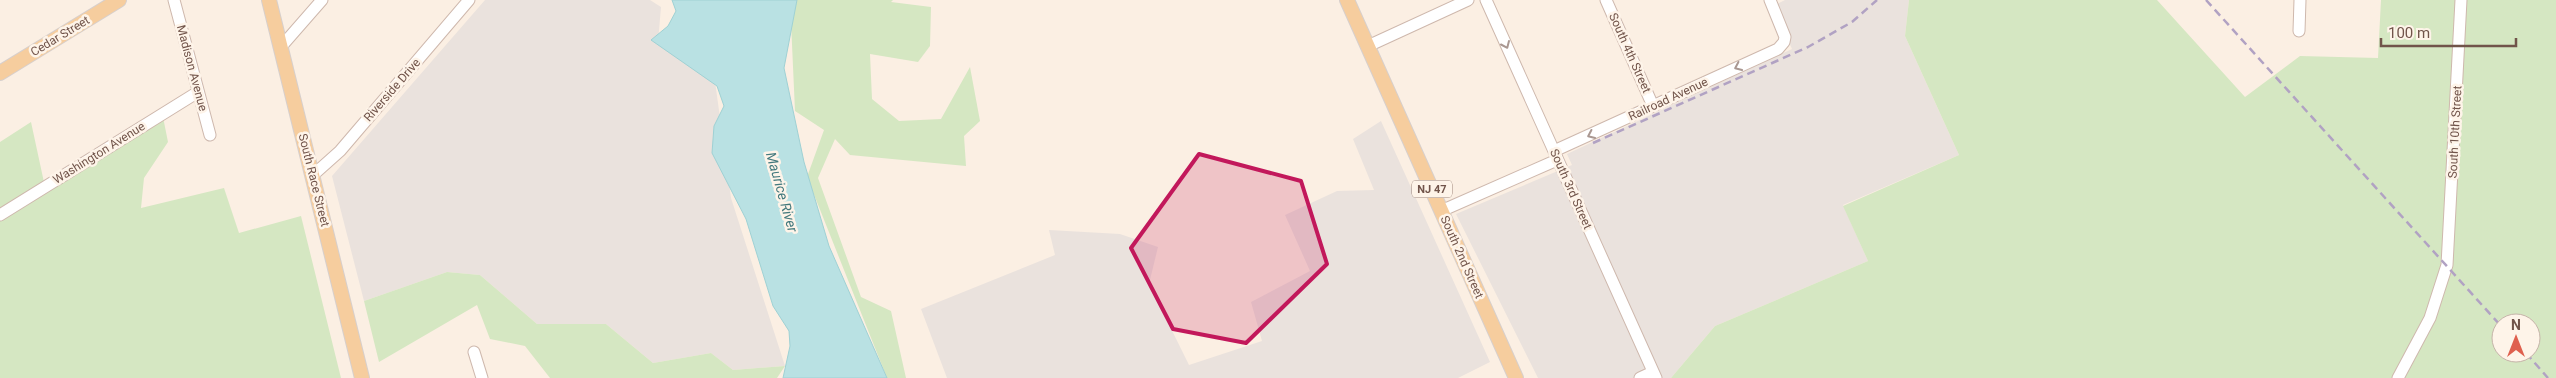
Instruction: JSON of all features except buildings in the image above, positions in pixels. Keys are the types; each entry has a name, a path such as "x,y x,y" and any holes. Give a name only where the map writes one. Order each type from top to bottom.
{"main road":[{"name":"Cedar Street","path":"2,68 119,0"},
{"name":"South Race Street","path":"269,0 362,378"},
{"name":"South 2nd Street","path":"1347,0 1516,378"}],"street":[{"name":"Madison Avenue","path":"174,0 210,135"},
{"path":"280,48 322,0"},
{"name":"Riverside Drive","path":"312,176 340,151 468,0"},
{"path":"1368,46 1468,0"},
{"name":"South 3rd Street","path":"1486,0 1655,375"},
{"name":"South 4th Street","path":"1606,0 1653,106"},
{"name":"Railroad Avenue","path":"1441,211 1653,106 1782,45 1785,37 1770,0"},
{"path":"2299,31 2300,0"},
{"name":"South 10th Street","path":"2398,378 2416,348 2430,318 2447,265 2461,0"},
{"name":"Washington Avenue","path":"0,214 198,92"},
{"path":"474,352 482,378"},
{"path":"1640,378 1655,375"}],"highlighted area":[{"path":"1199,154 1301,181 1327,264 1246,343 1173,329 1131,248"}],"shaded area":[{"path":"485,0 650,0 661,7 658,42 714,74 731,198 785,366 733,370 711,353 653,363 606,324 537,324 480,275 447,272 364,301 332,176"},
{"path":"1785,0 1909,0 1905,36 1959,155 1843,205 1868,261 1715,326 1671,378 1538,378 1456,214 1572,165 1567,154 1792,49 1773,6"},
{"path":"1381,121 1490,362 1458,378 947,378 921,309 1055,255 1049,230 1120,234 1158,247 1149,284 1189,365 1262,341 1251,302 1310,271 1285,215 1337,191 1374,190 1353,139"}],"green space":[{"path":"790,0 893,0 891,2 931,7 930,46 918,62 870,54 872,99 899,121 941,119 970,67 980,121 964,136 966,166 850,155 835,139 818,178 861,297 891,311 906,378 887,378 807,177 824,130 795,111"},
{"path":"1909,0 2157,0 2245,97 2300,56 2378,58 2381,0 2556,0 2556,378 1671,378 1715,326 1868,261 1843,206 1959,155 1905,36"},
{"path":"163,117 168,142 144,178 141,208 224,188 239,233 301,216 341,378 0,378 0,142 31,122 45,187"},
{"path":"447,272 480,275 537,324 606,324 653,363 711,353 733,370 785,366 777,378 550,378 525,346 490,339 477,305 379,362 364,301"}],"water":[{"name":"Maurice River","path":"672,0 797,0 784,68 804,162 829,246 887,378 783,378 790,346 789,331 773,306 746,219 712,153 714,126 724,106 717,86 651,40 668,26 676,11"}],"railway":[{"path":"1593,143 1808,47 1852,22 1877,0"},
{"path":"2206,0 2491,315"},
{"path":"2535,363 2548,378"}]}
